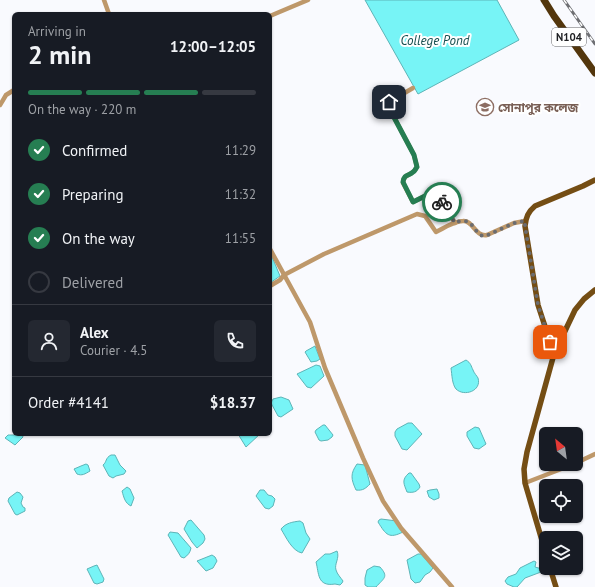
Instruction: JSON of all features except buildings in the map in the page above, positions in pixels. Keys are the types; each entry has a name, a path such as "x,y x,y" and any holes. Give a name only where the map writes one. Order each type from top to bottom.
{"highway":[{"name":"N104","path":"544,0 595,73"}],"main road":[{"path":"554,354 538,305 525,221 529,211 535,206 595,180"},
{"path":"539,531 525,483 524,469 527,452 554,354 575,310 584,299 595,290"},
{"path":"552,575 556,587"}],"street":[{"path":"104,0 108,12"},
{"path":"272,15 308,0"},
{"path":"413,88 389,102 388,106 414,155 417,167 403,179 403,182 413,202 435,191 455,223"},
{"path":"0,105 6,95 12,91"},
{"path":"272,285 280,280 284,275 324,254 417,214 425,216 436,232 464,220 483,236 514,223 525,221"},
{"path":"272,253 310,322 325,368 383,501 402,528 452,587"},
{"path":"583,460 595,454"},
{"path":"525,483 557,471"}],"water":[{"name":"College Pond","path":"365,0 497,0 519,40 418,94"},
{"path":"272,257 280,276 272,282"},
{"path":"315,346 320,359 311,362 305,352"},
{"path":"466,360 471,365 479,383 472,391 463,392 459,391 455,387 452,379 451,368"},
{"path":"316,365 320,366 324,376 311,388 307,387 297,374"},
{"path":"281,397 289,400 293,409 281,417 278,416 272,405 273,399"},
{"path":"408,423 412,423 422,434 407,450 402,449 395,436 395,432 397,429"},
{"path":"325,425 333,435 328,440 321,441 315,432"},
{"path":"475,427 479,428 486,444 479,449 474,448 467,436 467,432"},
{"path":"8,435 23,437 15,445 5,438"},
{"path":"239,436 258,436 246,447"},
{"path":"111,455 115,455 120,465 126,471 124,474 113,478 109,476 103,465"},
{"path":"86,464 88,465 90,471 80,475 77,474 74,469"},
{"path":"357,464 365,465 370,484 362,490 356,490 352,480 352,474"},
{"path":"409,473 411,473 420,487 418,490 413,492 407,492 404,484 404,480"},
{"path":"127,487 130,489 134,498 131,506 126,502 122,491"},
{"path":"437,489 439,498 434,500 429,497 427,491"},
{"path":"260,490 264,490 268,495 275,499 273,506 269,509 265,508 256,496"},
{"path":"17,492 23,497 21,503 25,508 25,511 17,515 8,501 9,498"},
{"path":"381,519 397,521 403,532 394,535 386,533 378,522"},
{"path":"191,520 204,535 205,539 197,548 184,529 188,521"},
{"path":"300,521 303,523 306,533 310,539 302,553 298,552 292,547 281,529 289,523"},
{"path":"170,532 178,533 191,548 189,554 184,558 181,557 168,535"},
{"path":"337,551 338,556 336,570 343,581 340,585 325,583 320,578 316,562 325,554 330,554"},
{"path":"421,554 433,568 420,582 415,583 411,579 407,560"},
{"path":"212,555 217,561 213,568 206,571 197,561"},
{"path":"534,561 536,562 535,567 539,568 539,573 525,578 517,587 507,584 505,581 508,577 516,574 520,568"},
{"path":"97,565 104,579 103,582 97,584 94,583 87,569"},
{"path":"374,566 380,567 385,575 376,587 368,587 365,585 367,570"}],"railway":[{"path":"564,0 595,44"}],"way so far":[{"path":"442,202 455,223 464,220 483,236 514,223 525,221 538,305 550,342"}],"place":[{"name":"সোনাপুর কলেজ","path":"485,107"}],"route":[{"path":"389,102 388,106 414,155 417,167 403,179 413,202 435,191 442,202"}]}
